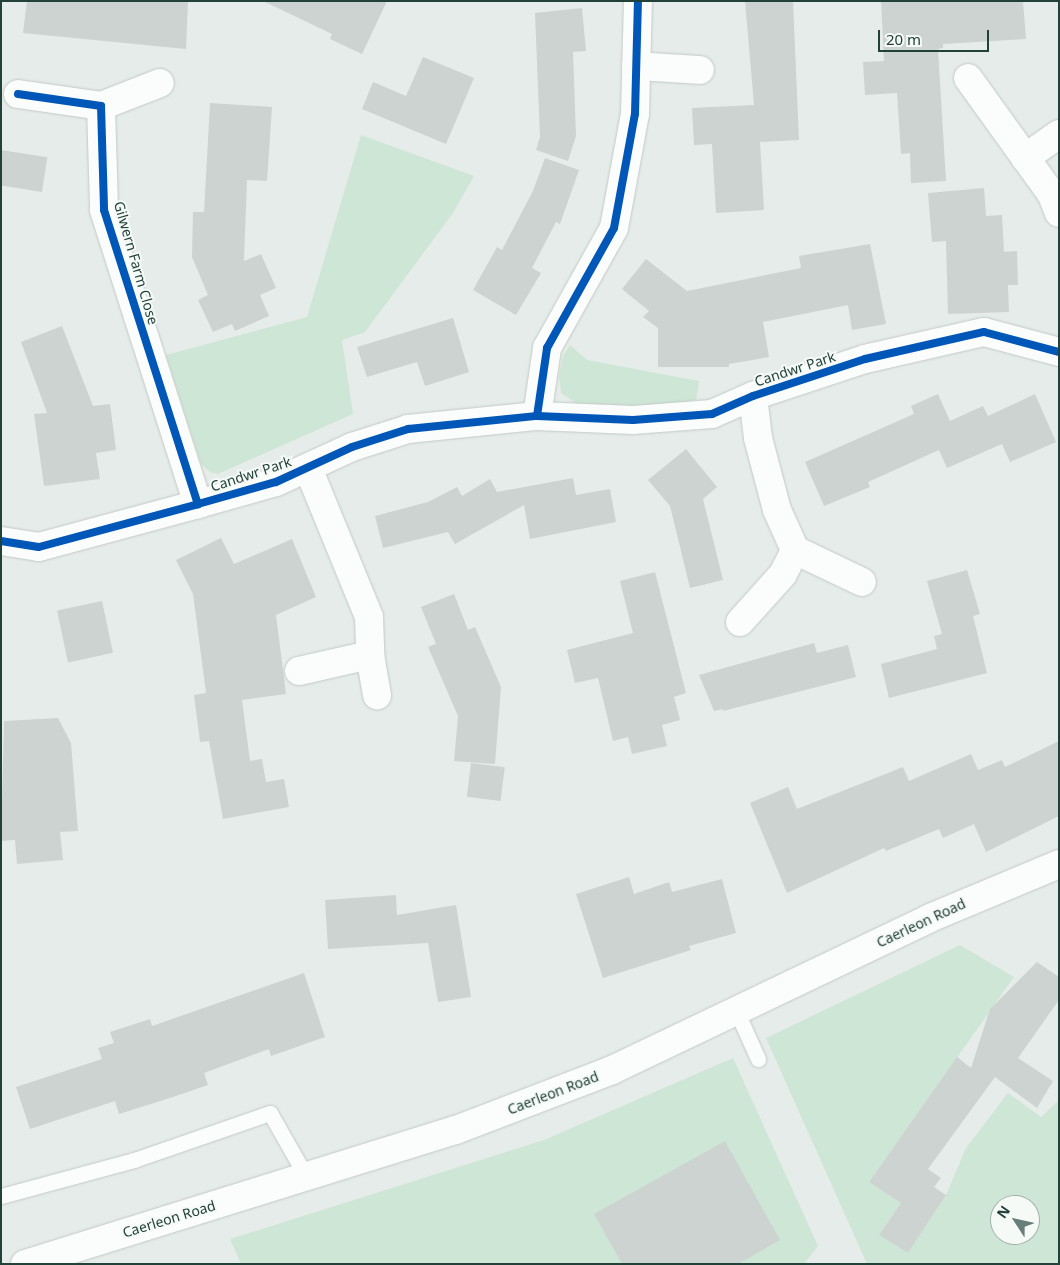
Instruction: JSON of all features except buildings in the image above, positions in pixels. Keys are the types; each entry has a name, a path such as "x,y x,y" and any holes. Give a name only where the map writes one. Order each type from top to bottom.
{"street":[{"path":"537,416 548,348 614,228 634,114 638,1"},
{"path":"636,66 700,70"},
{"path":"968,78 1052,196 1059,213"},
{"path":"18,94 101,106 160,83"},
{"name":"Gilwern Farm Close","path":"101,106 104,210 198,504"},
{"path":"1025,158 1059,134"},
{"name":"Candwr Park","path":"1,541 38,547 198,504 276,482 352,447 408,429 537,416 633,420 712,414 753,396 865,359 984,332 1059,352"},
{"name":"Candwr Park","path":"753,396 758,438 777,510 795,550"},
{"name":"Candwr Park","path":"308,468 369,617 370,655 377,695"},
{"path":"740,622 783,574 795,550 862,582"},
{"path":"299,671 370,655"},
{"name":"Caerleon Road","path":"25,1264 56,1259 456,1130 603,1073 939,915 1059,864"}],"lane":[{"path":"736,1010 758,1059"},
{"path":"1,1196 134,1160 270,1112 307,1178"}],"green space":[{"path":"361,135 474,176 453,213 365,332 342,340 353,414 218,474 210,472 201,464 166,355 307,317"},
{"path":"570,345 587,360 699,381 696,400 652,409 577,404 561,393 559,376 563,356"},
{"path":"960,945 1014,977 869,1182 901,1203 879,1235 908,1253 946,1195 966,1148 1008,1093 1041,1117 1059,1100 1059,1264 867,1264 766,1038"},
{"path":"733,1058 818,1246 804,1264 241,1264 230,1239 544,1140"}],"cycle path":[{"path":"537,416 547,348 614,228 635,114 638,1"},
{"path":"18,94 101,106 104,210 198,504"},
{"path":"1,541 39,547 198,504 276,482 352,447 408,429 537,416 633,420 712,414 753,396 865,359 984,332 1059,352"}]}
